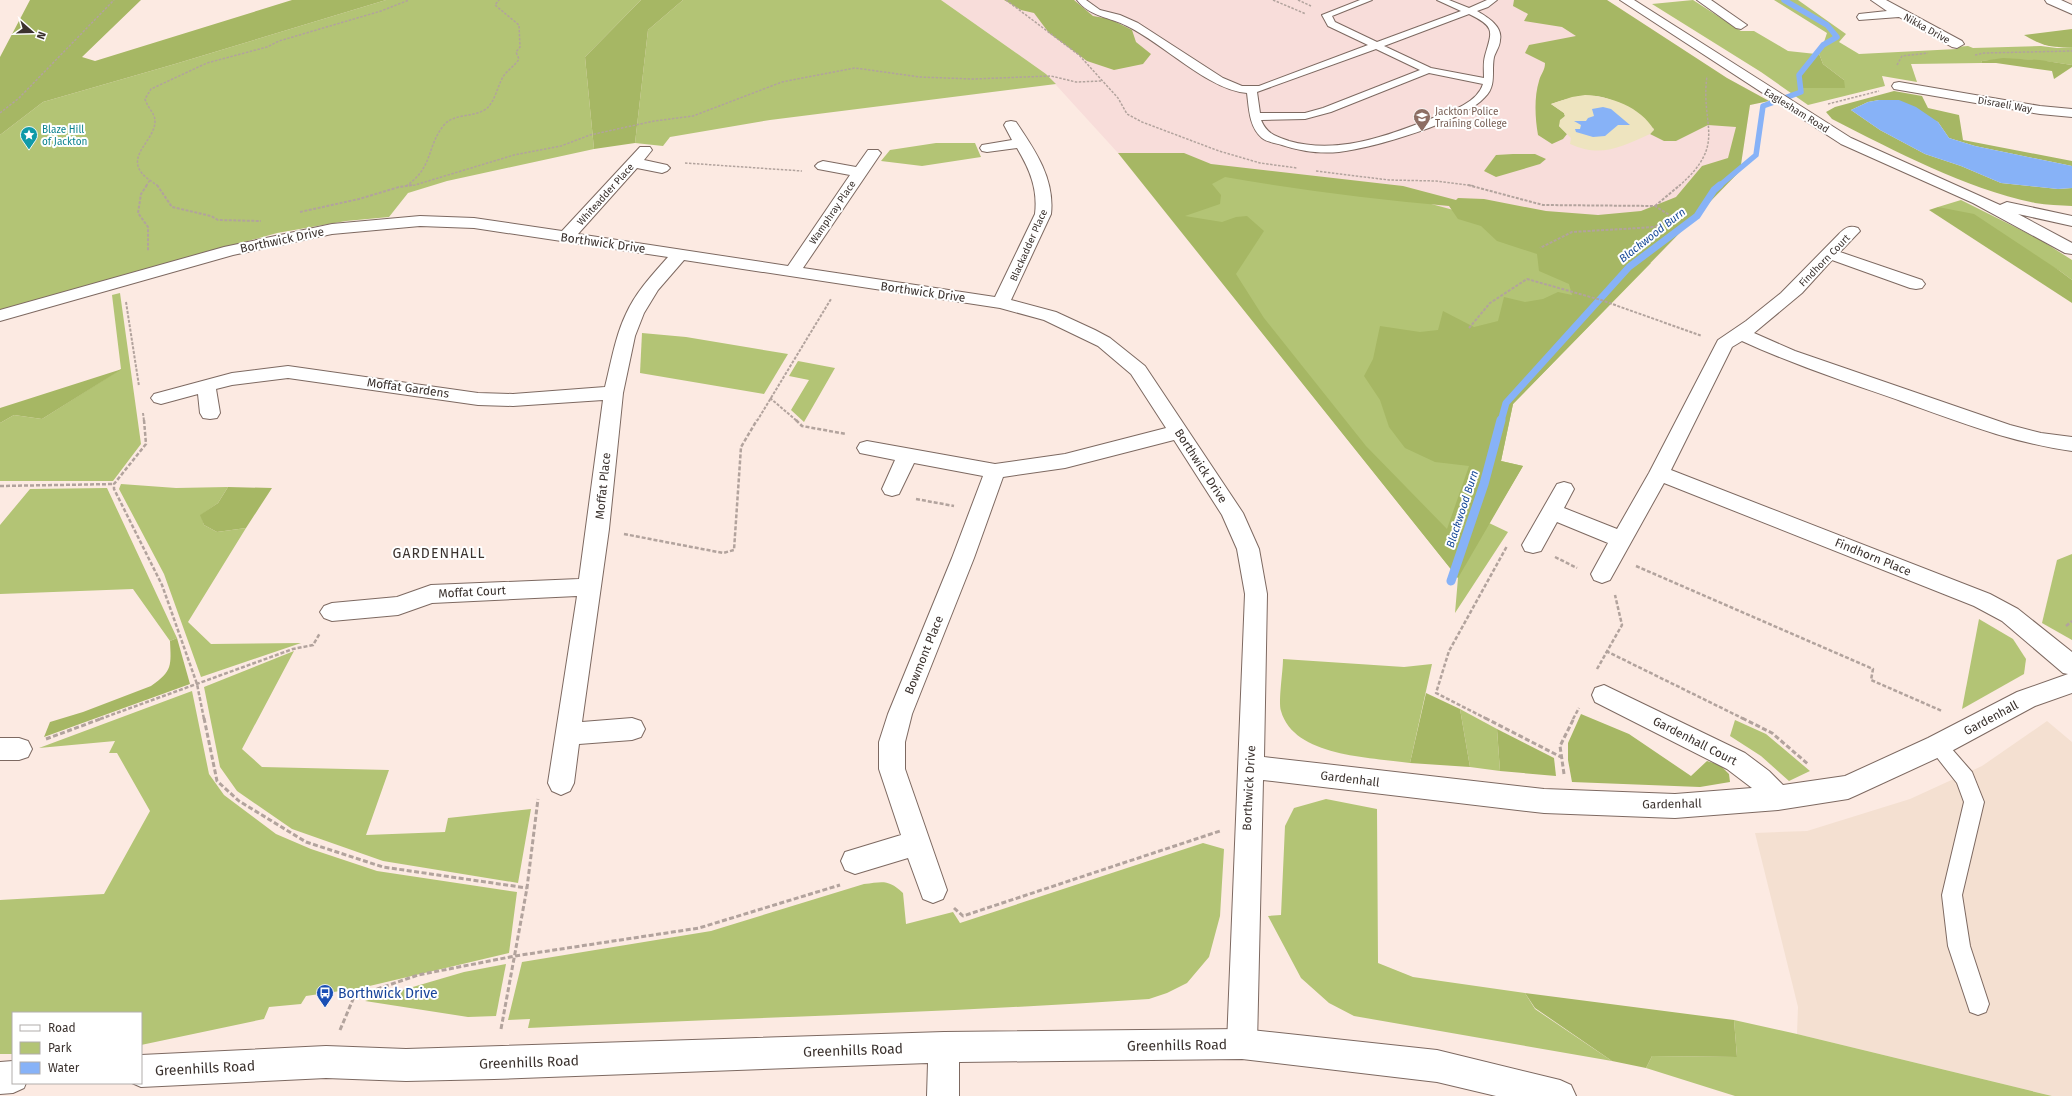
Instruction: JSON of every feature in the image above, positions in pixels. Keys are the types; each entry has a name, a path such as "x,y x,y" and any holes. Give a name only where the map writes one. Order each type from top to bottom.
{"street":[{"name":"Eaglesham Road","path":"1626,0 1670,30 1846,140 1979,200"},
{"path":"1703,0 1741,25"},
{"name":"Nikka Drive","path":"1877,0 1957,44"},
{"path":"2039,5 2054,1 2072,10"},
{"path":"1863,17 1901,13"},
{"name":"Disraeli Way","path":"1899,86 1939,99 2061,114 2072,114"},
{"name":"Blackadder Place","path":"1001,303 1041,220 1046,201 1045,188 1038,172 1011,125"},
{"path":"987,148 1021,143"},
{"name":"Whiteadder Place","path":"565,238 645,150"},
{"name":"Wamphray Place","path":"792,272 873,153"},
{"path":"633,163 662,168"},
{"path":"823,166 859,172"},
{"path":"1979,200 2072,221"},
{"path":"1979,200 2072,250"},
{"name":"Borthwick Drive","path":"0,316 230,251 332,229 420,221 474,223 1001,303 1069,324 1104,342 1138,370 1232,513 1248,549 1256,594 1251,767 1247,822 1242,1044"},
{"path":"2072,221 2058,226 2056,231 2057,236 2072,250"},
{"name":"Findhorn Court","path":"1742,334 1796,289 1830,254 1842,239 1852,231"},
{"name":"Moffat Place","path":"561,783 598,529 613,393 626,336 635,313 651,287 680,254"},
{"path":"1830,254 1916,284"},
{"path":"1602,574 1659,472 1725,344 1742,334 1788,356 1998,428 2041,440 2072,444"},
{"name":"Moffat Gardens","path":"161,398 258,374 288,372 478,398 513,400 613,393"},
{"path":"206,386 210,413"},
{"path":"867,448 995,471 1065,461 1178,432"},
{"path":"892,489 907,456"},
{"name":"Bowmont Place","path":"933,890 892,769 892,742 900,714 995,471"},
{"name":"Findhorn Place","path":"1659,472 1982,600 2010,615 2072,666"},
{"path":"1533,544 1553,512 1564,489"},
{"path":"1553,512 1616,547"},
{"name":"Moffat Court","path":"332,612 398,606 431,594 589,587"},
{"name":"Gardenhall","path":"1251,767 1544,801 1675,806 1778,798 1848,787 1937,746 2026,699 2072,683"},
{"name":"Gardenhall Court","path":"1604,695 1736,761 1760,779 1778,798"},
{"path":"569,734 632,729"},
{"path":"855,861 916,843"},
{"name":"Greenhills Road","path":"142,1071 326,1062 406,1065 944,1047 1242,1044 1437,1066 1560,1096"},
{"path":"943,1096 944,1047"},
{"path":"0,1078 12,1077"}],"lane":[{"path":"1081,0 1091,10 1104,15 1118,17 1197,66 1235,87 1252,90 1262,88 1493,0"},
{"path":"1368,0 1327,15 1331,24 1428,70 1445,75 1488,82"},
{"path":"1252,90 1257,123 1266,136 1292,146 1318,149 1342,148 1377,142 1418,128 1459,111 1483,94 1488,82 1489,58 1496,37 1494,27 1487,21 1441,0"},
{"path":"1256,116 1305,116 1327,110 1428,70"},
{"path":"1937,746 1966,778 1974,802 1952,895 1959,946 1978,1004"}],"path":[{"path":"0,112 19,98 114,0"},
{"path":"256,225 262,222 218,220 211,216 172,207 160,188 140,172 138,159 141,149 149,138 155,124 154,114 146,105 145,99 151,90 207,63 267,47 278,41 381,11 409,0"},
{"path":"406,186 424,170 434,140 445,124 452,119 481,112 488,108 502,77 508,70 516,65 519,59 516,52 520,47 519,25 509,15 495,5 499,0"},
{"path":"1273,0 1316,18 1328,18"},
{"path":"1306,4 1310,2"},
{"path":"300,212 415,185 514,156 561,146 590,135 654,121 693,116 782,82 828,72 854,68 920,77 973,80 1051,76 1076,82 1101,81"},
{"path":"1655,206 1687,178 1706,157 1710,142 1705,88 1708,73"},
{"path":"1801,111 1899,86"},
{"path":"662,168 676,162 810,172 823,166"},
{"path":"145,256 150,254 148,249 148,227 138,213 141,194 150,180"},
{"path":"1470,328 1490,303 1527,279 1601,300 1725,344"},
{"path":"598,529 723,553 734,550 741,447 842,280"},
{"path":"123,281 140,389"},
{"path":"770,398 802,426 855,436 862,439 867,448"},
{"path":"142,404 146,444 114,484 114,489 162,585 197,684 217,781 239,801 306,842 383,867 526,888"},
{"path":"0,486 114,484"},
{"path":"892,489 891,494 980,511"},
{"path":"1561,757 1436,692 1449,651 1511,538 1533,544 1582,570 1602,574"},
{"path":"1616,547 1873,670 1872,680 1976,726"},
{"path":"10,749 293,649 313,645 332,612"},
{"path":"1606,651 1772,733 1836,789"},
{"path":"494,1063 515,956 541,786 561,783"},
{"path":"933,890 963,916 1247,822"},
{"path":"326,1062 354,997 418,975 515,956 699,928 847,883 855,861"}],"shaded area":[{"name":"Jackton Police Training College","path":"941,0 1607,0 1727,78 1769,101 1750,105 1740,171 1651,263 1128,164 1046,74"},
{"path":"2047,721 2072,742 2072,1096 2052,1096 1797,1034 1798,1007 1755,833 1807,831 1910,799 1982,766"}],"green space":[{"path":"30,0 141,0 82,57 95,61 292,0 386,0 175,64 43,102 0,135 0,57"},
{"path":"386,0 641,0 585,57 594,149 447,181 408,193 389,217 346,221 277,233 0,310 0,135 43,102 175,64"},
{"path":"641,0 683,0 648,30 635,143 594,149 585,57"},
{"path":"683,0 941,0 1046,74 1056,84 770,120 670,137 663,146 635,143 648,30"},
{"path":"1004,0 1074,0 1093,16 1110,19 1132,30 1136,42 1151,54 1143,64 1114,70 1087,61 1049,33 1034,13 1021,10"},
{"path":"1514,0 1607,0 1727,78 1769,101 1750,105 1740,171 1513,404 1501,461 1523,466 1458,578 1118,153 1184,153 1211,164 1403,186 1456,200 1458,198 1484,199 1546,211 1598,215 1641,211 1676,197 1702,166 1728,158 1736,127 1708,125 1676,141 1664,141 1650,134 1654,129 1618,103 1607,98 1596,96 1583,96 1551,104 1564,113 1565,116 1559,126 1567,134 1563,139 1552,144 1538,135 1536,94 1545,63 1525,53 1529,45 1576,36 1562,27 1524,21 1528,14 1513,6","holes":["1225,177 1337,194 1449,206 1458,219 1481,226 1497,241 1537,254 1539,271 1569,284 1572,295 1558,292 1543,299 1525,302 1504,297 1498,321 1474,327 1443,311 1438,330 1420,332 1380,326 1373,359 1364,376 1380,400 1389,427 1405,448 1435,462 1469,466 1447,529 1366,446 1264,318 1236,274 1264,231 1247,216 1236,217 1222,222 1185,216 1220,204 1221,195 1212,184"]},
{"path":"1693,0 1741,31 1754,31 1788,51 1816,54 1799,75 1844,88 1844,80 1823,64 1818,51 1823,45 1827,33 1774,0 1798,0 1846,34 1839,42 1859,54 1957,49 1955,47 1968,46 1973,48 2041,46 2057,48 2072,47 2072,65 2039,60 2016,59 1982,61 1981,63 1911,64 1917,82 1882,76 1885,86 1808,105 1761,72 1652,4"},
{"path":"2072,29 2072,47 2047,46 2024,35"},
{"path":"1818,51 1823,64 1844,80 1845,88 1800,88 1799,75"},
{"path":"2003,58 2040,60 2072,65 2072,67 2054,79 2052,71 1996,63 1981,63 1982,61"},
{"path":"1894,91 1922,96 1928,108 1959,115 1963,140 2072,161 2072,166 1975,146 1949,138 1938,122 1879,100 1868,102 1851,110 1880,130 1925,154 1961,166 2001,183 2058,189 2072,188 2072,206 2035,203 1982,188 1957,179 1906,156 1832,119 1826,112 1835,107"},
{"path":"936,143 975,143 981,157 922,166 881,161 890,150"},
{"path":"1535,154 1546,159 1540,164 1496,177 1484,171 1496,155"},
{"path":"1128,164 1394,194 1651,263 1513,404 1501,461 1523,466 1489,523 1508,532 1455,613 1458,578"},
{"path":"1961,200 2039,239 2072,260 2072,280 2060,271 1938,207"},
{"path":"1938,207 1974,214 2060,271 2072,280 2072,303 1929,210"},
{"path":"120,293 141,444 113,481 0,481 0,423 14,415 42,419 121,369 112,295"},
{"path":"642,333 686,337 788,354 764,394 640,373"},
{"path":"798,361 835,368 804,422 791,410 809,380 789,376"},
{"path":"122,369 42,419 14,415 0,423 0,408"},
{"path":"121,484 176,488 228,487 218,503 201,515 204,525 217,532 246,528 188,622 211,644 301,643 201,677 164,574 119,489"},
{"path":"228,487 272,488 246,528 217,532 204,525 200,515 218,503"},
{"path":"107,488 177,638 170,641 133,589 0,594 0,525 30,489"},
{"path":"2072,554 2072,640 2042,623 2057,560"},
{"path":"1979,619 2013,639 2026,659 2024,674 1962,709"},
{"path":"177,638 190,684 44,737 50,722 83,712 151,686 158,681 169,667 171,656 170,641"},
{"path":"294,651 242,749 262,767 389,770 366,835 445,832 448,818 531,809 518,883 383,861 292,829 237,791 220,767 204,687"},
{"path":"1283,659 1404,667 1432,664 1410,763 1335,752 1317,746 1301,738 1289,726 1281,711 1280,700"},
{"path":"192,691 209,774 224,795 276,834 311,849 377,871 517,892 509,953 361,988 306,996 301,1004 269,1007 264,1019 142,1045 142,1012 12,1012 12,1054 0,1054 0,900 104,894 150,811 117,753 109,753 115,741 39,748"},
{"path":"1426,693 1460,709 1470,767 1410,763"},
{"path":"1460,709 1497,729 1500,771 1470,767"},
{"path":"1581,714 1629,734 1691,776 1707,761 1720,765 1729,774 1730,782 1700,787 1572,782 1568,760 1568,743"},
{"path":"1735,720 1766,734 1810,771 1789,781 1761,756 1730,736"},
{"path":"1497,729 1554,758 1556,776 1500,771"},
{"path":"1326,799 1377,809 1378,963 1413,977 1525,993 1535,1009 1612,1061 1354,1016 1329,1003 1301,978 1268,916 1281,915 1285,826 1294,808"},
{"path":"1203,843 1224,849 1220,916 1209,957 1187,983 1167,993 1149,999 916,1012 528,1028 530,1019 508,1020 522,962 711,931 864,884 885,882 893,885 903,893 906,924 953,912 960,923"},
{"path":"506,964 496,1016 468,1017 365,1001 464,972"},
{"path":"1525,993 1734,1020 1737,1057 1652,1056 1646,1068 1612,1061 1535,1008"},
{"path":"1734,1020 2052,1096 1735,1096 1646,1068 1652,1056 1737,1057"}],"sand":[{"path":"1585,95 1614,100 1624,104 1641,115 1654,130 1650,134 1640,139 1611,149 1592,150 1570,144 1571,138 1559,126 1560,120 1565,116 1564,113 1551,104 1572,97"}],"water":[{"path":"1879,100 1899,100 1916,107 1938,122 1949,138 1975,146 2072,166 2072,188 2058,189 2001,183 1961,166 1925,154 1880,130 1851,110 1868,102"},
{"path":"1603,107 1611,109 1630,125 1618,125 1605,136 1593,137 1576,132 1575,129 1580,129 1581,125 1574,121 1586,121 1588,118 1594,116 1592,109"}],"waterway":[{"name":"Blackwood Burn","path":"1719,186 1756,155 1763,106 1801,92 1799,75 1823,45 1837,37 1827,25 1784,0"},
{"name":"Blackwood Burn","path":"1501,421 1506,403 1629,267 1697,216 1714,190 1720,185"},
{"name":"Blackwood Burn","path":"1451,581 1484,484 1501,420"}],"place":[{"name":"Jackton Police Training College","path":"1422,132"},
{"name":"Blaze Hill of Jackton","path":"29,150"},
{"name":"Borthwick Drive","path":"325,1008"}],"district":[{"name":"GARDENHALL","path":"439,553"}]}
